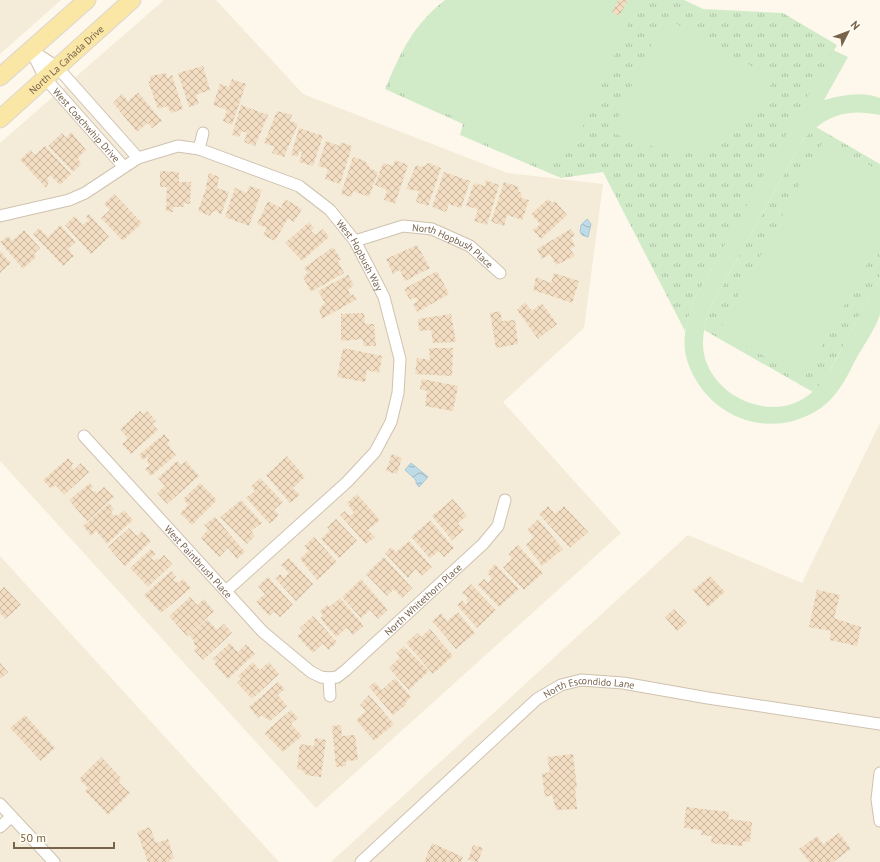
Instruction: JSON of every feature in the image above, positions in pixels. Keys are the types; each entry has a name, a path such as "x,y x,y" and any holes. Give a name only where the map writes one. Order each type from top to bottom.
{"main road":[{"path":"0,78 87,0"},
{"name":"North La Cañada Drive","path":"0,119 132,0"}],"street":[{"name":"West Coachwhip Drive","path":"30,50 51,73 138,158"},
{"name":"West Coachwhip Drive","path":"30,50 51,73 123,166"},
{"path":"199,149 204,133"},
{"name":"West Hopbush Way","path":"0,216 69,200 85,193 123,166 138,158 178,146 199,149 300,186 330,210 355,241 384,297 400,359 398,393 391,422 375,452 347,482 226,592"},
{"name":"North Hopbush Place","path":"355,241 403,226 432,229 470,246 500,273"},
{"name":"West Paintbrush Place","path":"84,436 263,632 311,672 325,678"},
{"name":"North Whitethorn Place","path":"325,678 337,677 346,670 482,544 498,526 505,500"},
{"path":"325,678 330,696"},
{"name":"North Escondido Lane","path":"361,862 537,699 561,685 581,680 623,683 716,700 880,724"},
{"path":"880,773 877,799 880,821"},
{"path":"0,804 54,862"},
{"path":"0,827 11,817"}],"shaded area":[{"path":"0,0 61,0 0,54"},
{"path":"164,0 216,0 303,94 507,173 603,184 584,328 503,402 621,533 316,808 0,461 0,143"},
{"path":"880,423 880,862 331,862 688,535 802,583"},
{"path":"0,556 279,862 0,862"}],"green space":[{"path":"445,0 684,0 703,9 783,13 837,45 692,304 685,331 603,172 561,178 460,135 463,124 385,89 396,63 409,40 424,20"},
{"path":"449,0 639,0 572,151 539,165 463,134 467,123 390,87 407,50 414,39 429,19"},
{"path":"675,23 774,79 757,108 742,124 706,149 696,152 686,153 665,150 612,133 636,75 659,30"},
{"path":"833,50 848,57 824,100 852,94 873,96 880,98 880,115 857,112 838,115 821,124 804,138 708,312 703,338 704,354 710,370 719,383 732,394 747,402 763,406 780,407 795,403 810,394 821,383 834,363 880,278 880,314 846,378 833,398 821,408 801,418 781,423 761,423 742,418 724,409 708,396 696,380 687,360 685,353 685,339 687,325 692,304"},
{"path":"816,127 880,164 880,278 824,381 813,392 704,330 708,312 804,138"},
{"path":"824,140 880,171 880,241 804,378 719,331"}],"water":[{"path":"587,219 591,224 588,237 582,235 580,232 581,225"},
{"path":"411,463 428,477 419,487 416,480 405,470"}],"building":[{"path":"618,0 628,0 619,16 612,12"},
{"path":"203,66 210,90 196,95 199,104 189,107 178,73"},
{"path":"166,73 167,78 172,75 183,109 171,113 167,106 158,109 148,81 151,81 150,76"},
{"path":"232,79 246,84 232,125 223,121 227,110 213,105 220,84 229,87"},
{"path":"138,92 162,121 152,128 148,123 137,132 113,103 122,94 128,101"},
{"path":"241,105 268,115 255,146 244,142 247,133 242,131 239,137 232,135"},
{"path":"277,111 292,115 290,121 298,124 284,157 272,153 275,147 264,143"},
{"path":"299,128 323,136 313,166 299,162 302,152 299,152 298,157 291,155"},
{"path":"71,132 86,150 78,158 81,164 73,172 48,146 62,133 66,138"},
{"path":"326,141 340,146 340,142 352,146 340,184 325,179 328,169 318,166"},
{"path":"45,146 71,174 60,185 50,175 47,178 49,181 46,188 20,160 30,150 35,155"},
{"path":"353,157 365,161 371,169 378,172 369,197 353,191 351,197 341,194"},
{"path":"395,160 408,165 395,204 384,200 387,190 375,185 383,163 393,166"},
{"path":"429,163 441,168 428,206 416,202 419,191 406,189 416,165 422,167"},
{"path":"160,171 179,172 179,182 191,182 190,204 184,203 184,207 173,207 173,212 166,211 167,187 160,187"},
{"path":"444,172 470,181 461,208 449,204 446,212 432,207"},
{"path":"209,173 219,177 217,188 229,192 221,215 216,211 212,212 210,216 198,211 207,186"},
{"path":"486,180 499,185 487,225 474,221 478,209 466,206 474,183 485,186"},
{"path":"504,182 519,187 518,191 521,193 522,198 529,200 522,220 507,215 504,226 491,222"},
{"path":"249,186 262,190 249,226 225,217 235,188 247,193"},
{"path":"114,194 142,223 123,241 101,218 110,210 104,204"},
{"path":"285,199 302,209 294,222 288,218 275,241 263,235 267,228 257,224 268,201 281,208"},
{"path":"548,199 553,203 555,201 567,215 541,239 533,230 540,224 531,214"},
{"path":"89,214 109,237 91,254 65,225 75,216 83,225 89,220 86,217"},
{"path":"309,222 314,228 311,231 315,235 323,229 329,237 302,261 285,243"},
{"path":"60,225 76,242 68,249 74,256 63,266 33,234 39,228 48,237"},
{"path":"571,229 575,235 571,238 575,246 570,249 575,256 556,265 550,254 542,259 537,249"},
{"path":"24,230 40,248 34,254 36,257 23,269 0,242 8,236 12,241"},
{"path":"417,245 430,268 405,281 400,270 393,274 386,259"},
{"path":"333,247 341,259 338,261 344,273 311,292 303,277 308,273 304,268"},
{"path":"0,251 11,263 0,273"},
{"path":"437,271 449,294 417,312 413,304 418,301 416,297 410,300 404,289"},
{"path":"554,273 579,281 572,303 533,290 536,277 551,283"},
{"path":"348,275 354,285 348,290 351,296 353,294 357,299 322,319 319,309 325,303 318,291"},
{"path":"525,302 532,311 542,303 557,324 538,339 517,310"},
{"path":"500,311 502,321 515,320 518,344 496,348 490,313"},
{"path":"364,313 365,324 374,324 376,346 363,346 363,339 341,341 341,314"},
{"path":"451,314 456,342 433,343 431,330 419,331 418,319"},
{"path":"343,348 382,356 379,373 367,370 365,382 337,377"},
{"path":"429,348 453,348 452,376 415,374 417,358 430,360"},
{"path":"422,379 458,386 453,411 425,406 427,391 420,389"},
{"path":"140,411 143,414 147,411 156,421 152,424 158,430 131,454 122,444 128,439 120,429"},
{"path":"164,434 170,441 167,443 176,455 151,476 145,469 150,465 147,462 147,457 143,460 139,455"},
{"path":"392,454 402,458 397,474 386,471"},
{"path":"287,456 305,477 293,488 300,495 290,503 266,475"},
{"path":"68,458 73,463 71,467 74,470 81,463 89,472 64,495 55,485 51,489 43,480"},
{"path":"177,461 181,465 186,461 199,476 167,504 157,493 165,486 158,478"},
{"path":"260,478 283,502 274,510 279,515 270,524 246,498 255,491 251,486"},
{"path":"90,483 93,487 91,489 93,492 95,491 97,493 104,487 114,497 87,521 69,500"},
{"path":"200,483 217,500 192,525 180,513 188,505 183,499"},
{"path":"357,494 380,520 368,530 375,537 366,544 340,515 345,511 350,516 354,513 347,503"},
{"path":"453,499 467,516 458,523 464,530 452,540 432,516"},
{"path":"241,500 262,523 251,531 255,536 247,544 220,517"},
{"path":"109,503 114,509 111,512 114,516 117,516 124,510 133,520 107,544 96,531 91,536 83,526"},
{"path":"548,506 555,514 564,506 588,532 570,548 539,514"},
{"path":"215,517 245,552 237,559 228,548 219,557 201,538 208,529 204,525"},
{"path":"336,519 357,541 339,558 321,539 330,530 327,527"},
{"path":"538,519 563,549 542,566 526,545 534,537 527,530"},
{"path":"430,520 454,548 444,557 439,551 430,558 411,537"},
{"path":"129,528 137,536 142,531 151,541 125,566 108,547"},
{"path":"314,537 337,562 317,580 300,559 308,551 304,546"},
{"path":"409,541 432,567 422,576 415,569 408,578 385,553 391,547 396,552"},
{"path":"518,545 543,573 524,590 503,567 512,559 508,554"},
{"path":"151,549 156,554 151,558 154,561 157,558 159,560 164,555 172,564 148,587 130,568"},
{"path":"384,557 412,588 402,598 394,589 387,596 366,574"},
{"path":"289,558 313,584 296,601 275,578 280,574 284,578 289,573 281,565"},
{"path":"495,564 519,589 499,607 478,585 484,579 488,583 492,579 487,573"},
{"path":"171,571 176,577 173,580 175,582 176,581 178,583 183,579 191,588 161,613 144,595"},
{"path":"710,576 725,592 708,607 693,590"},
{"path":"268,577 293,605 280,617 274,612 269,616 256,602 265,594 258,586"},
{"path":"361,579 388,610 378,619 370,610 361,618 342,597"},
{"path":"471,584 496,610 477,628 457,605 462,600 466,605 468,602 466,600 468,598 462,593"},
{"path":"4,587 21,605 5,619 0,613 0,591"},
{"path":"817,590 840,595 834,618 861,627 857,646 830,640 831,631 809,627"},
{"path":"190,597 197,605 204,599 214,611 187,636 169,616"},
{"path":"340,598 364,626 353,635 347,628 336,637 320,618 323,616 320,611 327,605 329,607"},
{"path":"674,609 687,623 677,631 665,617"},
{"path":"458,612 475,633 456,649 432,621 441,613 447,621"},
{"path":"313,616 337,642 329,650 323,644 313,653 297,636 303,631 300,628"},
{"path":"207,619 217,630 224,624 232,633 203,660 194,650 197,647 189,635"},
{"path":"430,629 453,656 433,674 406,643 417,633 421,637"},
{"path":"230,643 238,652 246,644 255,654 228,679 215,665 216,662 213,659"},
{"path":"404,646 429,671 409,690 389,668 400,657 396,653"},
{"path":"253,662 260,670 269,662 279,674 252,699 237,683 241,679 238,676"},
{"path":"0,663 8,672 0,679"},
{"path":"395,678 411,697 406,702 406,705 393,715 369,687 375,682 382,690"},
{"path":"278,682 285,689 278,695 287,706 270,721 261,715 258,718 249,707"},
{"path":"369,695 394,724 374,741 356,720 366,711 360,705"},
{"path":"291,710 298,718 291,724 302,736 283,752 264,733"},
{"path":"25,715 55,748 41,761 10,728"},
{"path":"341,725 342,736 355,735 358,760 346,761 346,766 336,767 332,726"},
{"path":"315,738 326,740 321,777 306,775 302,770 297,769 300,744 314,746"},
{"path":"573,754 577,788 575,788 577,809 556,810 552,795 545,797 542,774 550,772 547,757"},
{"path":"101,757 121,778 119,783 130,793 108,815 85,791 88,788 79,779"},
{"path":"686,807 729,812 728,819 752,822 750,842 743,841 742,846 711,843 712,836 701,835 702,830 684,828"},
{"path":"150,827 156,843 168,839 174,858 170,860 170,862 148,862 137,832"},
{"path":"839,833 851,849 833,862 809,862 799,849 817,836 823,844"},
{"path":"432,843 463,857 461,862 424,862"},
{"path":"473,845 483,848 478,862 468,860"}]}
